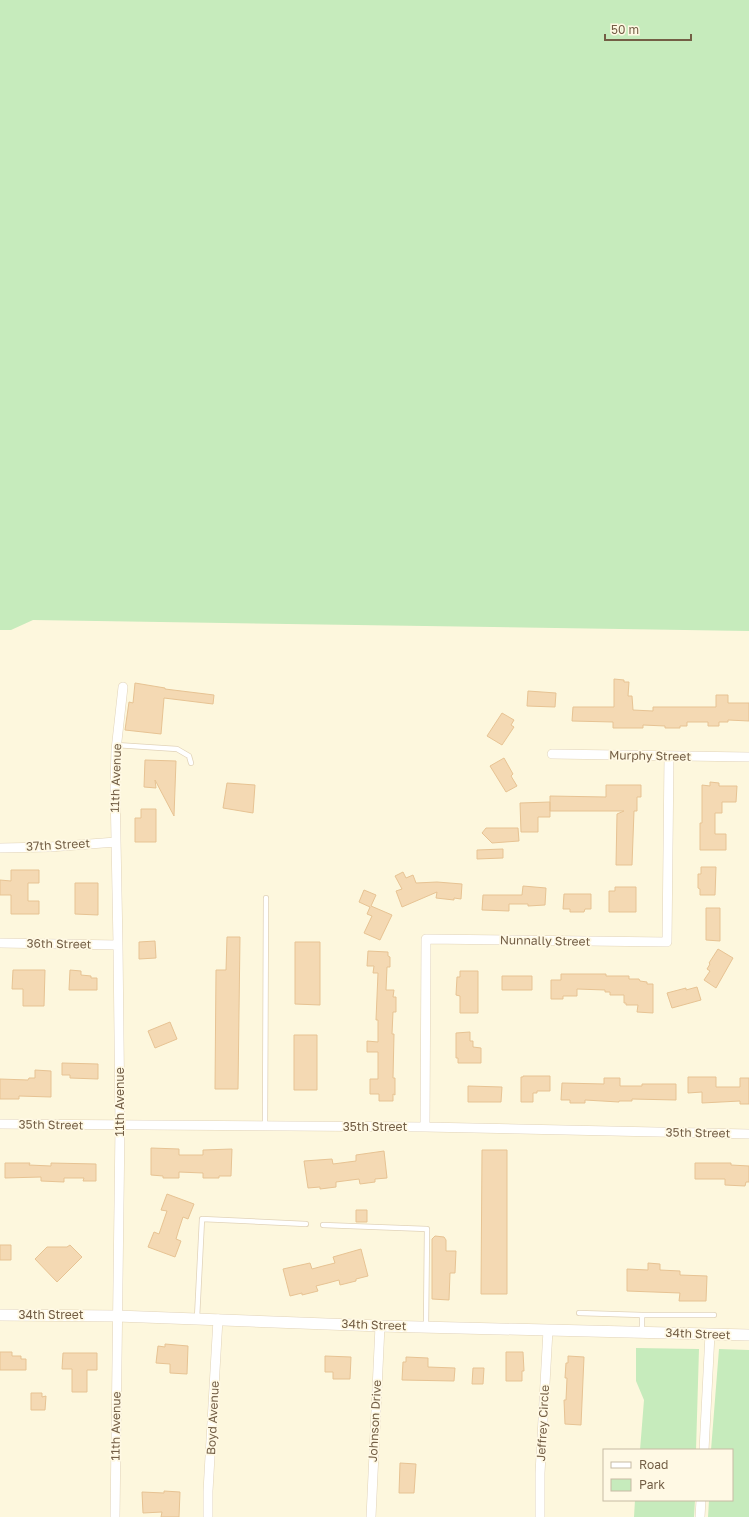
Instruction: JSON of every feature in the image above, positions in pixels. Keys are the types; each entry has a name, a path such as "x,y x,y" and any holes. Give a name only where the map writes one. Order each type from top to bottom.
{"street":[{"name":"11th Avenue","path":"115,1517 120,1126 115,787 116,745 123,687"},
{"name":"Murphy Street","path":"552,754 749,757"},
{"name":"Nunnally Street","path":"425,1127 426,939 667,942 669,756"},
{"name":"37th Street","path":"0,848 116,842"},
{"name":"36th Street","path":"0,943 118,945"},
{"name":"35th Street","path":"0,1124 425,1127 749,1134"},
{"name":"34th Street","path":"0,1315 197,1318 380,1326 749,1335"},
{"name":"Boyd Avenue","path":"208,1517 208,1490 218,1319"},
{"name":"Johnson Drive","path":"371,1517 380,1326"},
{"name":"Jeffrey Circle","path":"540,1517 540,1473 548,1330"},
{"path":"704,1449 710,1334"},
{"path":"700,1517 701,1501"}],"lane":[{"path":"116,745 177,749 189,756 191,763"},
{"path":"265,1126 266,898"},
{"path":"197,1318 202,1219 306,1224"},
{"path":"324,1225 427,1229 426,1327"},
{"path":"579,1313 714,1315"},
{"path":"642,1315 642,1332"}],"green space":[{"path":"0,0 749,0 749,631 33,620 11,630 0,630"},
{"path":"636,1348 699,1349 696,1449 640,1449 644,1400 636,1381"},
{"path":"719,1349 749,1350 749,1517 708,1517 709,1501 733,1501 733,1449 711,1449"},
{"path":"635,1501 695,1501 694,1517 634,1517"}],"building":[{"path":"614,679 629,682 628,696 632,696 633,710 653,711 653,707 716,707 716,695 728,695 728,703 749,703 749,721 728,720 728,722 719,722 719,726 708,726 708,722 687,722 687,726 680,726 680,728 665,728 665,726 643,725 643,728 613,728 613,722 572,721 573,707 614,707"},
{"path":"135,683 165,689 214,695 213,704 164,698 161,734 125,730 129,702 133,703"},
{"path":"528,691 556,693 555,707 527,706"},
{"path":"502,713 514,720 511,725 514,727 502,745 487,736"},
{"path":"504,758 513,774 511,776 517,786 506,792 490,766"},
{"path":"145,760 176,761 174,816 155,780 156,788 144,787"},
{"path":"710,782 719,783 719,786 737,786 736,802 722,802 722,813 715,813 715,834 726,834 726,850 700,850 702,785 710,786"},
{"path":"227,783 255,785 253,813 223,808"},
{"path":"606,785 641,785 641,797 637,797 637,811 634,811 632,865 616,865 617,814 624,811 550,811 550,796 606,797"},
{"path":"550,802 550,817 538,817 538,832 521,832 520,803"},
{"path":"141,809 156,809 156,842 135,842 135,818 141,818"},
{"path":"486,828 518,828 519,841 492,843 482,833"},
{"path":"503,849 503,858 477,859 477,850"},
{"path":"701,867 716,867 715,895 700,895 700,889 698,888 698,874 701,874"},
{"path":"11,870 39,870 39,883 28,883 28,901 39,901 39,914 11,914 11,895 0,895 0,880 11,881"},
{"path":"403,872 406,878 413,875 416,883 437,882 462,884 461,899 454,898 454,900 436,898 437,892 402,907 396,891 402,889 395,876"},
{"path":"75,883 98,883 98,915 75,914"},
{"path":"523,886 546,888 545,905 528,906 528,904 509,904 509,911 482,910 483,895 522,895"},
{"path":"615,887 636,887 636,912 609,912 609,891 615,891"},
{"path":"364,890 376,895 371,906 392,915 380,940 364,933 372,916 367,914 370,907 359,902"},
{"path":"564,894 591,894 591,909 585,909 584,912 570,912 570,909 563,909"},
{"path":"706,908 720,908 720,941 706,940"},
{"path":"227,937 240,937 238,1089 215,1089 216,970 226,970"},
{"path":"155,941 156,958 139,959 139,942"},
{"path":"295,942 320,942 320,1005 295,1004"},
{"path":"718,949 733,958 716,988 704,980 710,971 707,969 710,964 709,963"},
{"path":"368,951 388,952 388,956 390,957 390,967 387,967 386,990 394,990 393,997 396,997 396,1012 393,1012 392,1034 394,1034 393,1078 395,1078 395,1095 393,1094 393,1101 379,1101 379,1094 370,1094 370,1079 378,1079 378,1052 367,1052 367,1041 378,1042 378,1020 376,1020 378,973 373,973 374,966 367,966"},
{"path":"13,970 45,970 44,1006 23,1006 23,989 12,989"},
{"path":"70,970 81,971 81,975 97,978 97,990 69,990"},
{"path":"460,971 478,971 478,1013 460,1013 460,996 456,995 457,977 460,977"},
{"path":"561,974 606,974 606,976 629,976 629,979 639,979 640,981 647,982 647,984 653,984 653,1013 637,1012 638,1005 626,1005 626,1003 624,1003 624,995 610,995 610,992 605,992 605,990 577,989 577,996 563,996 563,999 551,999 551,980 561,980"},
{"path":"502,976 532,976 532,990 502,990"},
{"path":"697,987 701,1000 672,1008 667,993"},
{"path":"170,1022 177,1039 155,1048 148,1031"},
{"path":"470,1032 470,1041 473,1041 473,1047 481,1048 481,1063 458,1063 458,1058 456,1058 456,1033"},
{"path":"294,1035 317,1035 317,1090 294,1090"},
{"path":"62,1063 98,1064 98,1079 70,1078 70,1075 62,1075"},
{"path":"35,1070 51,1071 51,1097 19,1096 19,1099 0,1099 0,1079 28,1080 29,1078 35,1078"},
{"path":"550,1076 550,1091 537,1091 537,1093 533,1093 533,1102 521,1102 521,1077"},
{"path":"688,1077 716,1077 716,1087 740,1087 740,1078 749,1078 749,1104 740,1104 740,1101 702,1103 702,1092 688,1093"},
{"path":"604,1078 620,1078 620,1086 642,1086 642,1084 676,1084 676,1100 632,1099 632,1101 619,1102 585,1100 585,1103 570,1103 570,1100 561,1100 562,1083 604,1084"},
{"path":"468,1086 502,1087 501,1102 468,1102"},
{"path":"151,1148 179,1149 179,1155 203,1155 203,1150 232,1149 231,1176 203,1178 203,1173 179,1172 179,1178 163,1178 163,1176 151,1175"},
{"path":"482,1150 507,1150 507,1294 481,1294"},
{"path":"384,1151 387,1178 375,1179 375,1182 360,1184 359,1179 336,1182 336,1187 320,1189 320,1187 308,1188 304,1161 332,1159 333,1164 356,1161 356,1155"},
{"path":"5,1163 30,1163 29,1165 51,1166 51,1163 96,1164 96,1181 83,1181 84,1178 64,1178 64,1182 41,1181 41,1177 5,1178"},
{"path":"695,1163 731,1163 731,1165 749,1166 749,1182 746,1182 745,1186 725,1185 725,1179 695,1179"},
{"path":"167,1194 194,1204 188,1219 183,1217 176,1239 181,1241 175,1257 148,1247 154,1232 159,1234 167,1211 161,1210"},
{"path":"356,1210 367,1210 367,1222 356,1222"},
{"path":"435,1236 444,1237 446,1240 446,1251 456,1251 455,1273 450,1273 449,1300 432,1299 432,1239"},
{"path":"0,1245 11,1245 11,1260 0,1260"},
{"path":"70,1245 82,1257 57,1282 35,1259 47,1247 67,1247"},
{"path":"361,1249 368,1276 340,1285 339,1280 316,1286 318,1291 290,1296 283,1269 310,1263 312,1269 335,1263 333,1257"},
{"path":"648,1263 660,1264 660,1270 680,1271 680,1275 707,1276 706,1301 679,1301 680,1293 627,1291 627,1269 648,1270"},
{"path":"165,1344 188,1346 187,1374 170,1373 170,1364 156,1363 158,1346 165,1347"},
{"path":"0,1352 12,1352 12,1356 21,1356 21,1359 26,1359 26,1370 0,1370"},
{"path":"506,1352 523,1352 524,1371 522,1371 522,1381 506,1381"},
{"path":"63,1353 97,1353 97,1370 87,1370 87,1392 72,1392 72,1369 62,1369"},
{"path":"325,1356 351,1357 350,1379 333,1379 333,1372 325,1372"},
{"path":"568,1356 584,1357 581,1425 565,1424 564,1400 566,1400 567,1378 565,1378"},
{"path":"406,1357 428,1358 428,1367 455,1368 454,1381 402,1380 403,1362 406,1362"},
{"path":"473,1368 484,1368 483,1384 472,1384"},
{"path":"31,1393 42,1393 42,1397 46,1396 45,1410 31,1410"},
{"path":"400,1463 416,1464 414,1493 399,1493"},
{"path":"164,1491 180,1492 179,1517 161,1517 162,1512 143,1513 142,1492 164,1493"}]}
